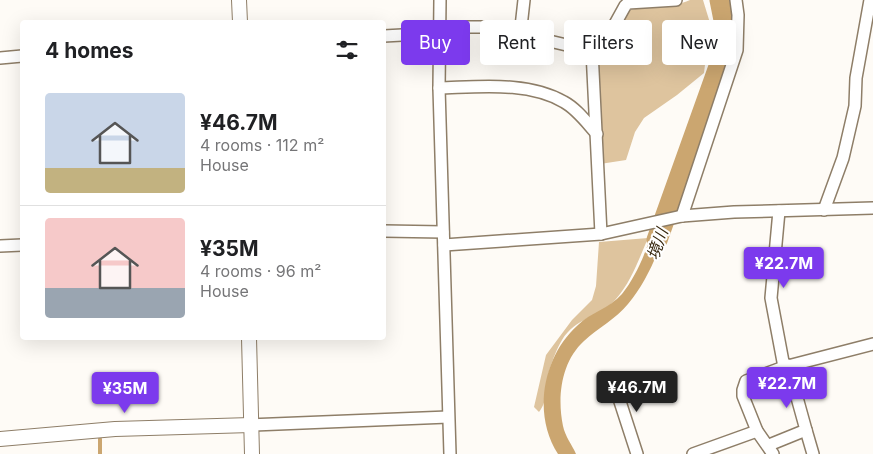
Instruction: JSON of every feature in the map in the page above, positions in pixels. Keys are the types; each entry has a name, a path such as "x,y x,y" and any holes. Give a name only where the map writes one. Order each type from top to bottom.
{"street":[{"path":"239,0 240,20"},
{"path":"439,20 440,0"},
{"path":"522,20 524,0"},
{"path":"617,20 628,3 676,0"},
{"path":"679,216 737,50 738,15 736,0"},
{"path":"824,210 843,158 855,106 856,78 870,0"},
{"path":"386,36 401,34"},
{"path":"0,58 20,56"},
{"path":"439,65 450,454"},
{"path":"593,65 601,234"},
{"path":"439,88 502,86 547,95 563,101 572,107 597,134"},
{"path":"444,246 601,234 679,216 873,208"},
{"path":"779,211 771,298 786,366 814,454"},
{"path":"386,231 443,232"},
{"path":"0,246 20,245"},
{"path":"249,340 252,454"},
{"path":"806,430 771,450 757,431 743,396 744,384 750,378 786,366 873,344"},
{"path":"613,380 637,454"},
{"path":"0,439 115,429 448,417"},
{"path":"692,454 757,431"}],"shaded area":[{"path":"690,0 703,0 709,20 662,20 662,65 705,65 704,73 644,118 635,132 626,160 600,164 598,65 652,65 652,20 621,20 626,11 683,3"},
{"path":"648,238 630,278 616,299 603,310 574,327 562,340 550,368 546,396 539,412 534,407 546,355 572,320 592,300 596,286 599,242"}],"water":[{"path":"671,219 653,263 642,284 628,304 584,341 570,359 561,392 561,415 564,430 576,454 558,454 550,438 545,421 544,404 545,386 549,369 556,353 578,325 622,294 642,260 655,222"}],"waterway":[{"name":"境川","path":"657,240 721,61 725,25 720,0"},
{"path":"100,439 100,454"}]}
